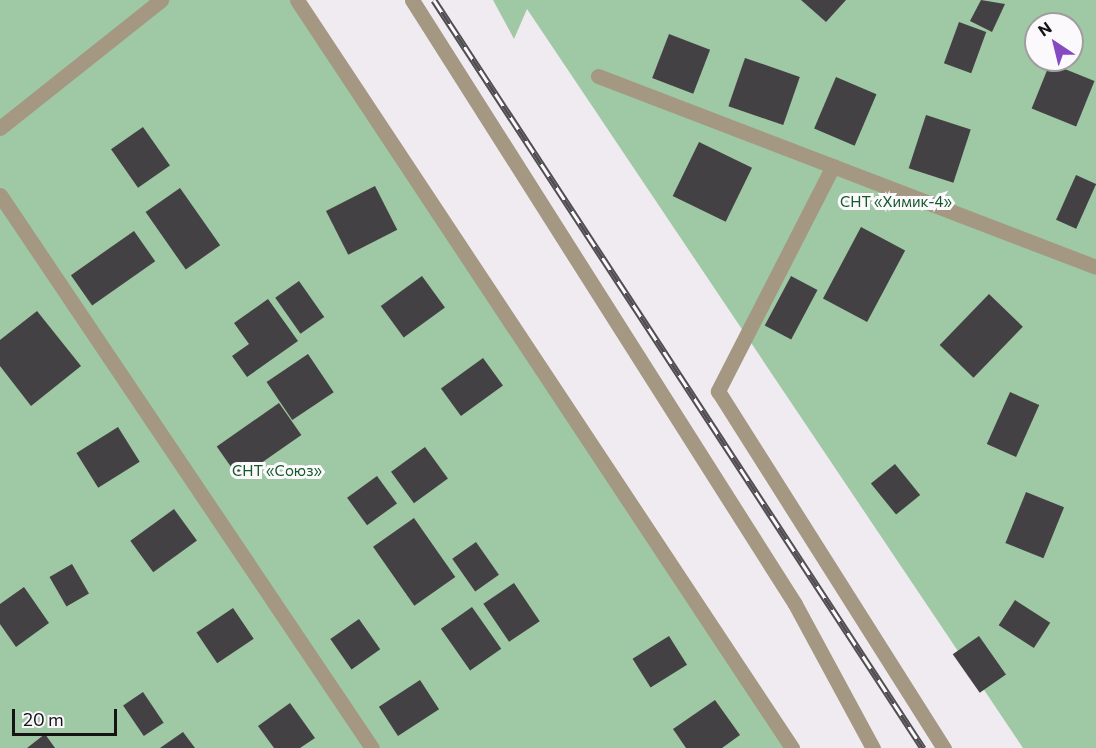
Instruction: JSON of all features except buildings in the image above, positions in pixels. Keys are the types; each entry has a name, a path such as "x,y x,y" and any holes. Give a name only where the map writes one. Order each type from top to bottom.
{"lane":[{"path":"0,128 161,0"},
{"path":"297,0 792,748"},
{"path":"412,0 795,604 873,748"},
{"path":"598,76 1096,267"},
{"path":"833,166 718,390 944,748"},
{"path":"0,195 372,748"}],"green space":[{"name":"СНТ «Союз»","path":"0,0 297,0 792,748 0,748"},
{"name":"СНТ «Химик-4»","path":"493,0 1096,0 1096,748 1023,748 527,9 514,39"}],"railway":[{"path":"434,0 923,748"}]}
